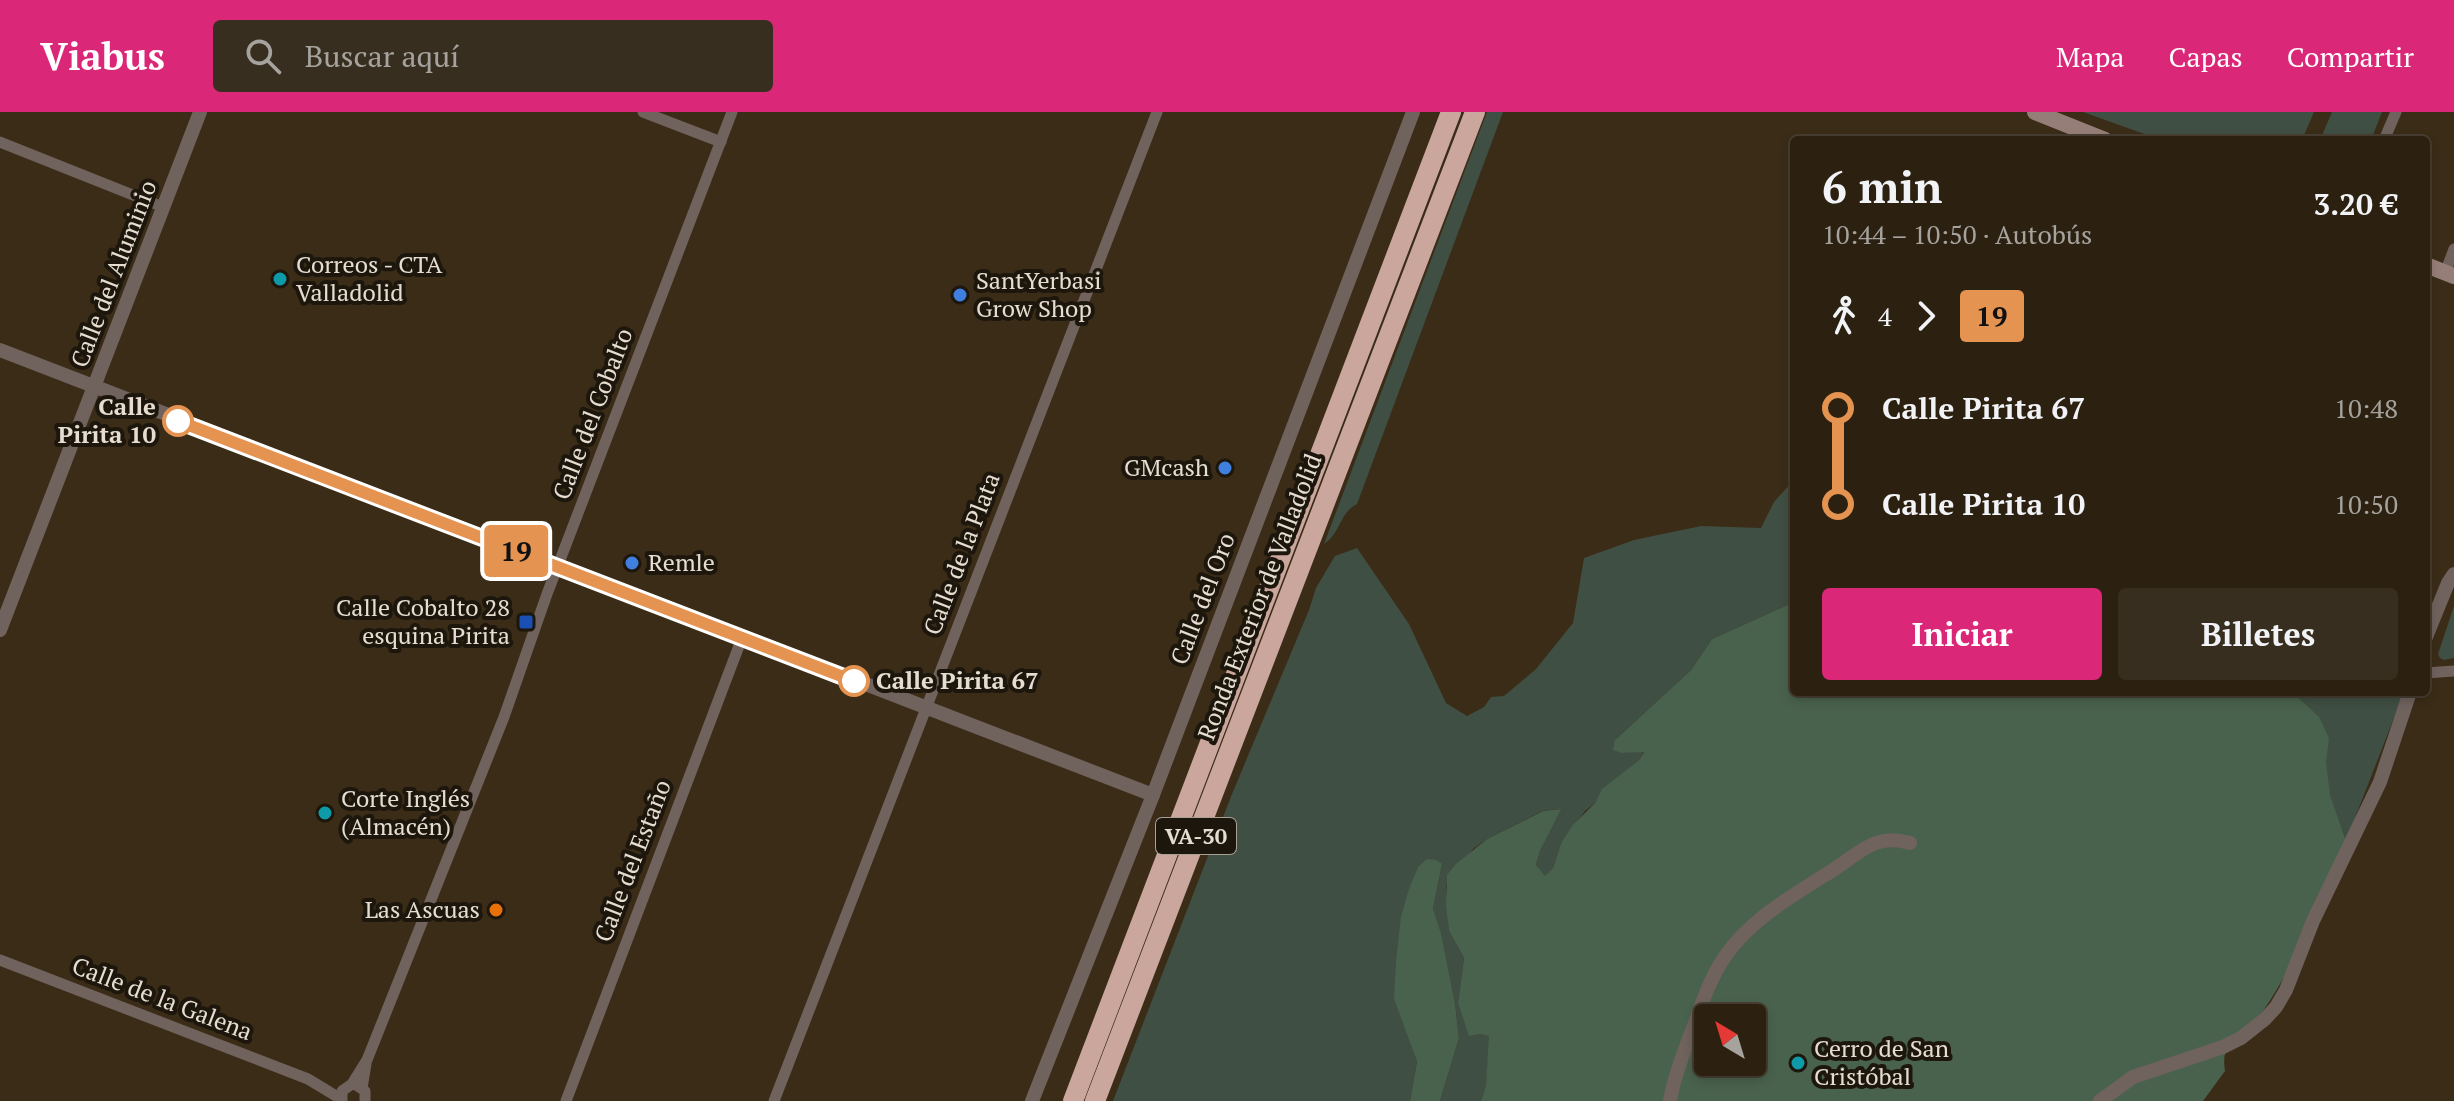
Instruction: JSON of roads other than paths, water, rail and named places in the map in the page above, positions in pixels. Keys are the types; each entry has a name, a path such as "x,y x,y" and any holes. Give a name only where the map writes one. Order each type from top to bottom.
{"highway":[{"name":"Ronda Exterior de Valladolid","path":"1095,1101 1297,571 1307,518 1451,112"},
{"name":"Ronda Exterior de Valladolid","path":"1073,1101 1277,565 1307,518 1475,112"},
{"path":"1062,1101 1099,1034"}],"main road":[{"path":"2035,112 2095,136"},
{"path":"2430,266 2450,274"}],"street":[{"name":"Calle del Aluminio","path":"0,630 200,112"},
{"path":"643,112 721,142"},
{"name":"Calle del Cobalto","path":"342,1100 342,1091 358,1090 367,1060 504,717 557,567 732,112"},
{"name":"Calle de la Plata","path":"774,1101 1157,112"},
{"name":"Calle del Oro","path":"1032,1101 1153,795 1413,112"},
{"path":"2386,136 2396,112"},
{"path":"0,142 163,207"},
{"path":"2450,274 2454,249"},
{"path":"0,350 1153,795"},
{"path":"2430,627 2454,574"},
{"name":"Calle del Estaño","path":"566,1101 742,638"},
{"path":"2430,673 2454,671"},
{"path":"2100,1101 2133,1077 2223,1047 2241,1038 2265,1019 2286,990 2313,921 2380,782 2409,696"},
{"path":"1670,1101 1680,1063 1713,979 1724,958 1744,934 1795,894 1873,844 1893,839 1910,843"},
{"name":"Calle de la Galena","path":"0,960 308,1079 358,1090 380,1101"},
{"name":"Calle de la Galena","path":"308,1079 342,1100"}],"place":[{"name":"Correos - CTA Valladolid","path":"280,279"},
{"name":"SantYerbasi Grow Shop","path":"960,295"},
{"name":"Calle Pirita 10","path":"178,421"},
{"name":"GMcash","path":"1225,468"},
{"name":"Remle","path":"632,563"},
{"name":"Calle Cobalto 28 esquina Pirita","path":"526,622"},
{"name":"Calle Pirita 67","path":"854,681"},
{"name":"Corte Inglés (Almacén)","path":"325,813"},
{"name":"Las Ascuas","path":"496,910"},
{"name":"Cerro de San Cristóbal","path":"1798,1063"}]}
